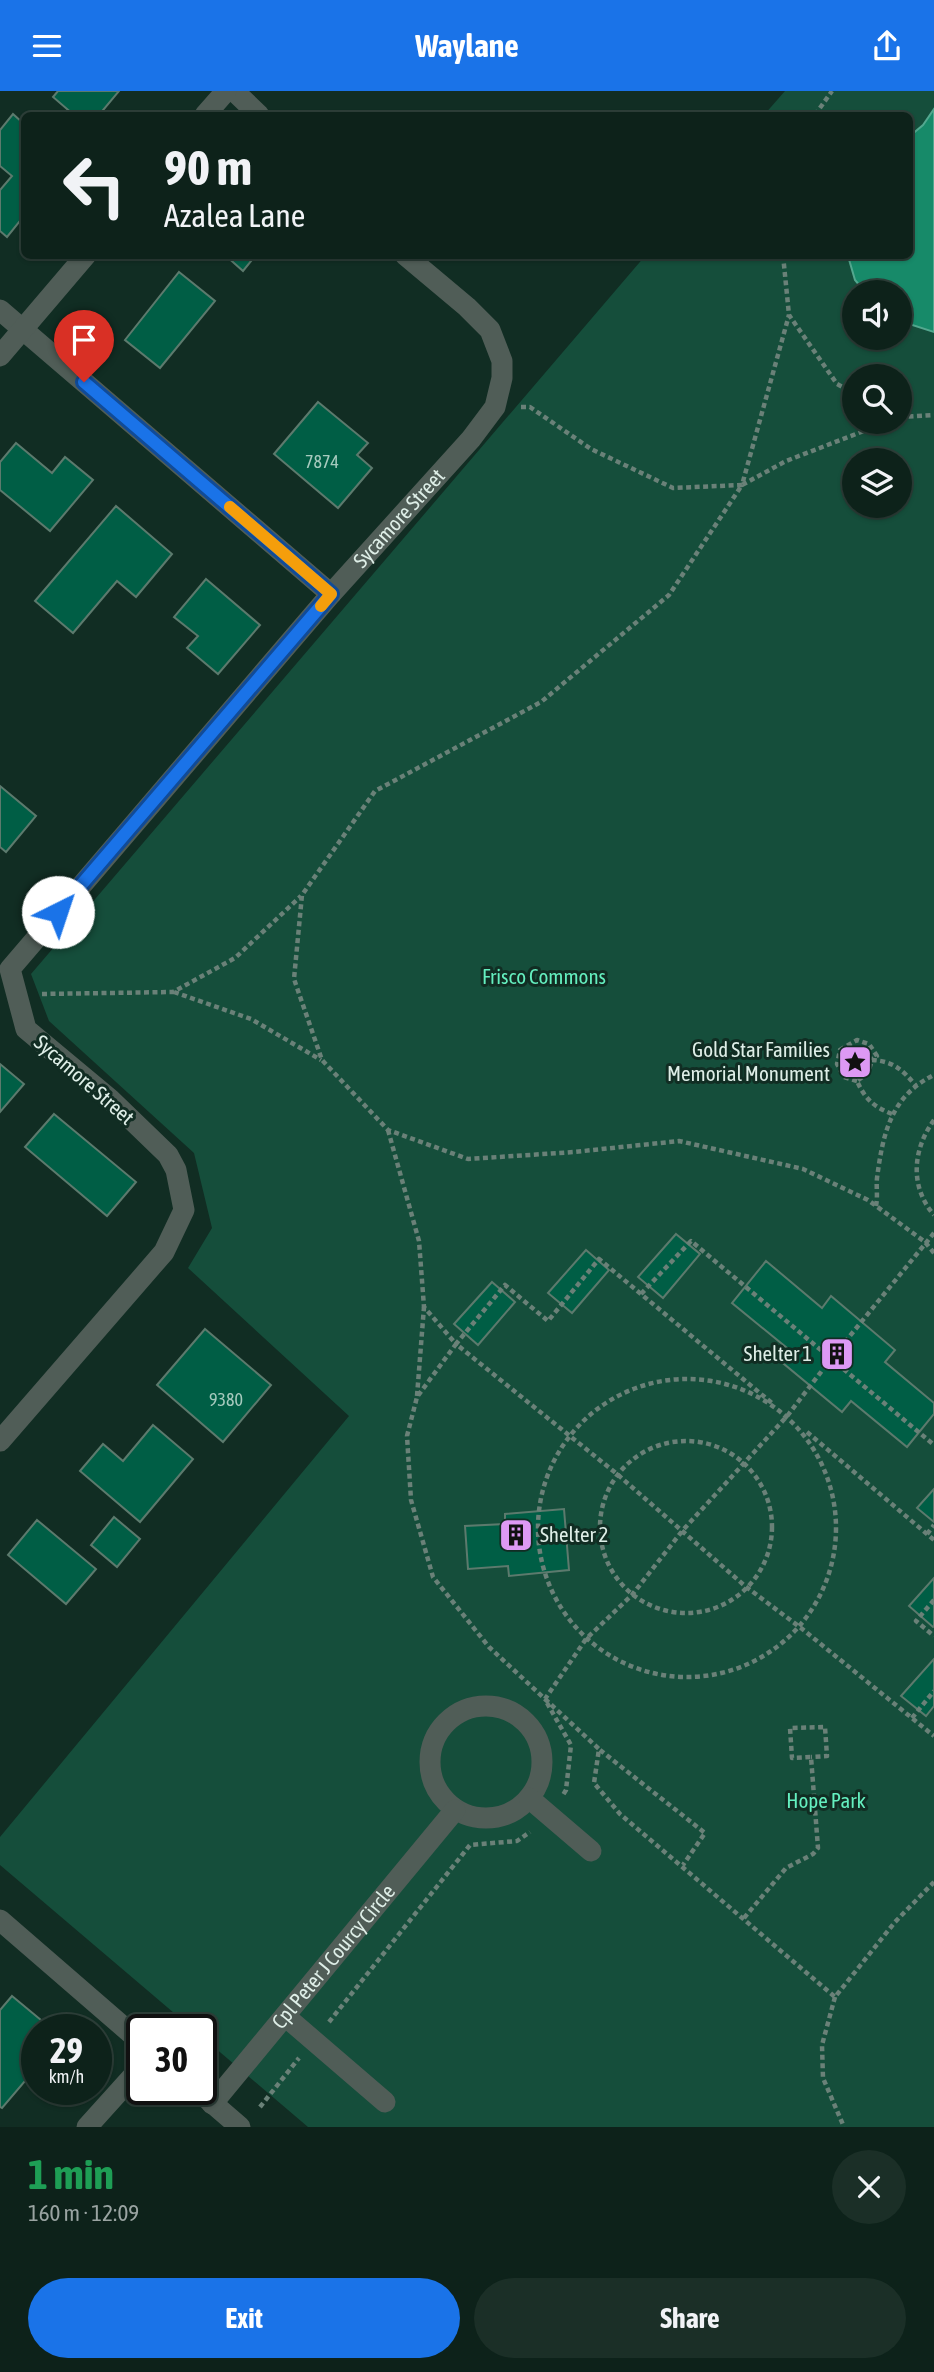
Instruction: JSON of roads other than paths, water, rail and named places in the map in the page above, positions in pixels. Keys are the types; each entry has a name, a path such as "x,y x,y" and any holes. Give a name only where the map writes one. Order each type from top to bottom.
{"street":[{"path":"208,112 226,91"},
{"path":"234,91 256,112"},
{"path":"0,356 83,259"},
{"name":"Sycamore Street","path":"0,1441 164,1252 184,1210 176,1170 168,1154 110,1100 26,1029 8,970 331,594 471,439 495,407 502,378 502,361 490,330 410,259"},
{"path":"0,310 331,594"},
{"path":"482,1706 496,1706 522,1719 538,1741 542,1769 538,1783 528,1798 510,1813 496,1818 482,1818 456,1810 444,1801 436,1789 429,1762 430,1748 444,1723 468,1708 482,1706"},
{"path":"528,1798 591,1851"},
{"name":"Cpl Peter J Courcy Circle","path":"217,2098 456,1810"},
{"path":"0,1920 126,2029"},
{"path":"285,2016 385,2102"},
{"path":"87,2127 126,2084"},
{"path":"213,2105 240,2127"}],"place":[{"name":"Gold Star Families Memorial Monument","path":"855,1062"},
{"name":"Shelter 1","path":"837,1354"},
{"name":"Shelter 2","path":"516,1535"}],"park label":[{"name":"Frisco Commons","path":"544,977"},
{"name":"Hope Park","path":"826,1801"}]}
